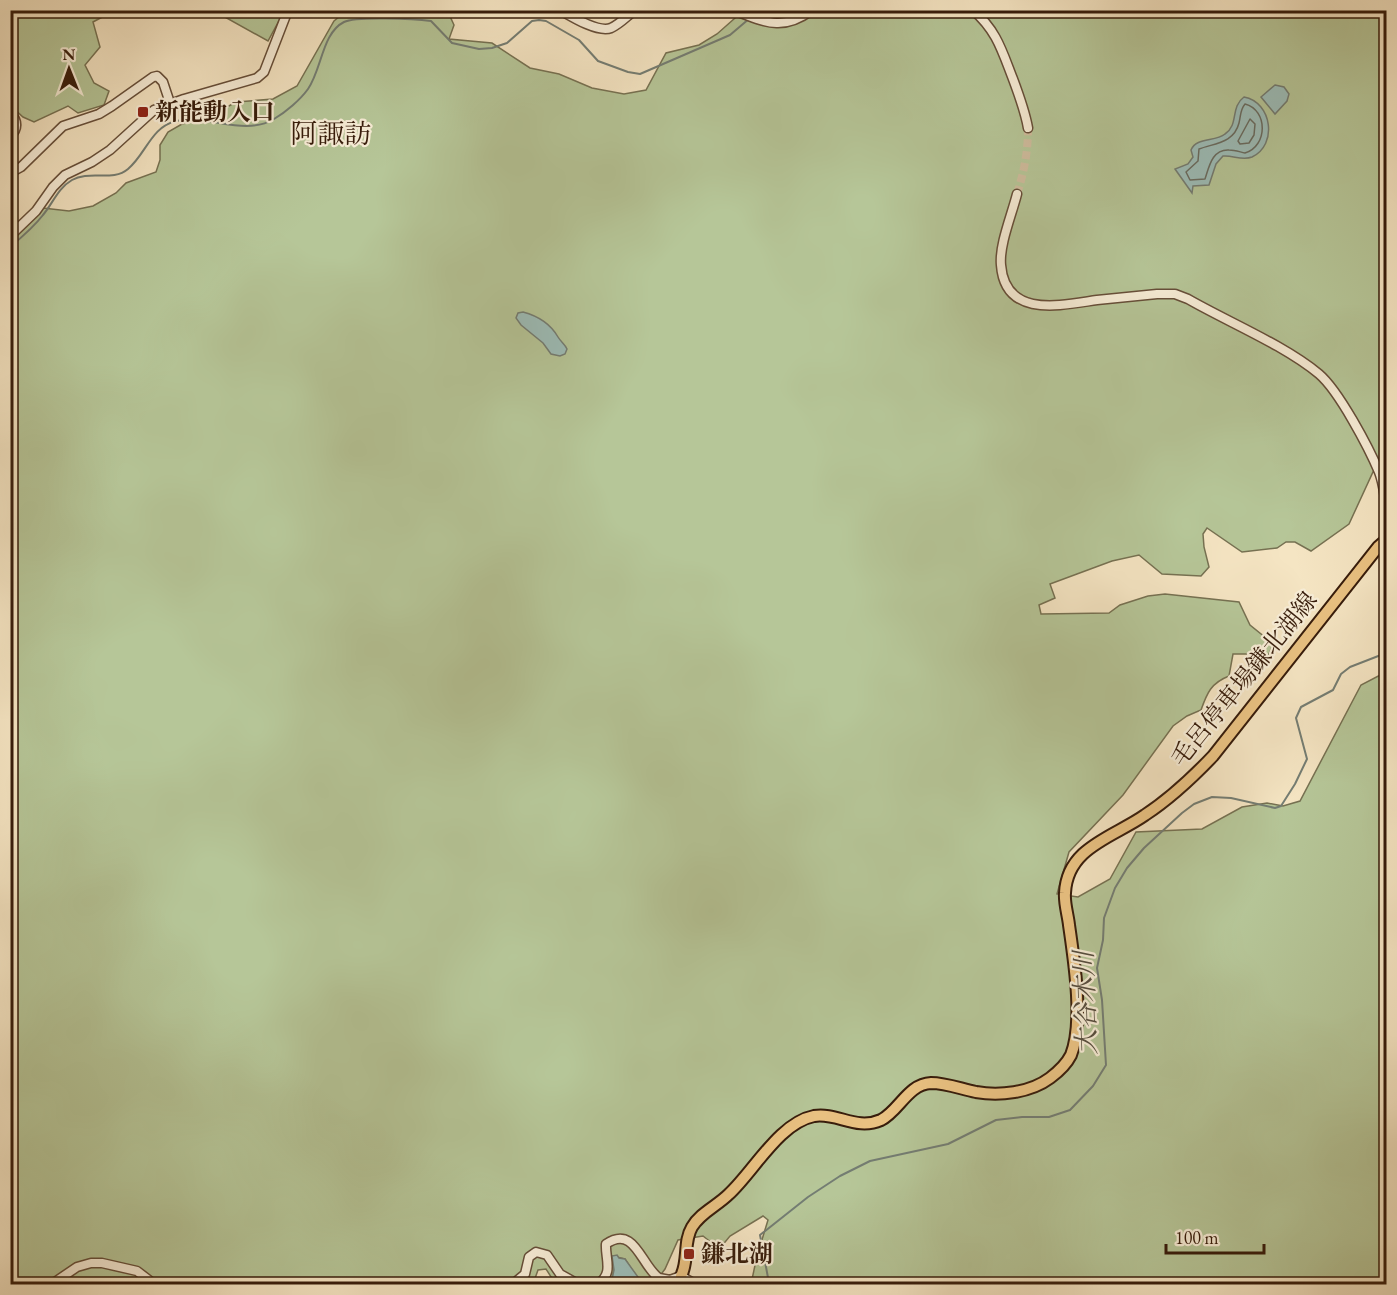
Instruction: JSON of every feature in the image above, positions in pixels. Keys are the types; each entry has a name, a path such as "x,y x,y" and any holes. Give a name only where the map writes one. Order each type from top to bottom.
{"main road":[{"name":"毛呂停車場鎌北湖線","path":"681,1276 684,1269 686,1243 698,1219 745,1179 775,1141 797,1123 814,1116 829,1116 851,1123 869,1123 882,1119 914,1090 928,1083 977,1092 1005,1094 1047,1081 1061,1069 1072,1052 1076,1025 1075,969 1064,893 1071,868 1080,856 1097,842 1143,817 1190,780 1213,756 1372,554 1386,540"}],"street":[{"path":"10,236 36,211 65,175 110,150 154,110 170,103 257,78 264,72 288,10"},
{"path":"560,10 596,28 606,29 613,27 635,10"},
{"path":"733,11 766,22 788,24 802,18 812,10"},
{"path":"973,10 998,39 1025,110 1028,128"},
{"path":"10,173 21,167 63,126 106,110 153,77 157,76 162,79 170,103"},
{"path":"10,112 16,127 10,137"},
{"path":"1017,194 1000,264 1007,286 1019,299 1043,306 1175,294 1279,348 1319,374 1333,389 1380,474 1386,503"},
{"path":"598,1284 604,1280 608,1272 606,1244 613,1239 621,1238 629,1240 637,1248 647,1266 659,1278 670,1280 681,1276 695,1284"},
{"path":"513,1284 525,1274 530,1257 536,1252 547,1255 560,1274 578,1284"},
{"path":"51,1284 77,1267 91,1263 102,1263 137,1271 154,1284"}],"green space":[{"path":"11,10 108,11 108,14 93,22 100,47 85,65 94,83 109,91 104,105 78,113 68,106 34,122 23,117 11,106"},
{"path":"444,10 448,12 454,25 449,39 492,43 530,68 559,74 592,88 624,94 646,90 666,53 699,45 717,34 743,11 1386,11 1386,469 1373,472 1349,524 1311,551 1295,542 1286,542 1277,548 1242,552 1207,528 1203,534 1209,567 1201,576 1162,574 1139,555 1112,561 1050,584 1055,598 1039,605 1041,614 1109,613 1120,605 1148,596 1165,594 1239,602 1250,625 1266,638 1272,647 1268,656 1261,660 1247,654 1233,654 1229,676 1211,689 1201,710 1173,726 1123,795 1069,852 1057,894 1078,897 1110,879 1136,832 1202,829 1242,807 1267,803 1283,806 1300,801 1361,685 1386,672 1386,1284 751,1284 768,1220 763,1216 730,1236 711,1259 712,1243 703,1236 678,1240 665,1269 654,1284 641,1284 625,1259 612,1256 614,1270 611,1284 560,1284 553,1280 546,1269 538,1270 533,1284 11,1284 10,242 43,208 69,211 93,206 116,193 126,183 156,172 160,160 160,145 168,132 182,124 209,117 236,102 273,99 297,86 334,21 345,12"},
{"path":"214,11 280,11 281,17 268,41"}],"water":[{"path":"1275,85 1284,87 1289,94 1287,101 1275,114 1261,97"},
{"path":"1244,97 1261,107 1266,115 1268,134 1266,143 1252,157 1223,156 1216,164 1209,185 1193,186 1192,193 1175,169 1188,164 1193,157 1191,150 1197,143 1221,136 1229,130 1237,106"},
{"path":"523,312 539,318 551,328 566,347 565,354 560,356 551,354 543,343 521,325 516,318 518,313"},
{"name":"鎌北湖","path":"617,1255 625,1259 643,1284 611,1284 614,1270 612,1256"}],"waterway":[{"path":"10,247 35,224 67,183 79,177 122,173 134,163 160,129 167,124 176,121 201,120 251,126 262,124 279,116 308,89 331,34 344,22 373,19 431,21 452,43 479,49 507,43 532,21 546,21 579,40 598,61 640,74 730,35 750,18"},
{"name":"大谷木川","path":"790,1284 769,1283 760,1235 808,1197 840,1176 870,1161 948,1144 996,1120 1049,1117 1070,1110 1093,1086 1106,1065 1102,1000 1097,968 1103,940 1104,918 1115,888 1127,868 1144,848 1194,804 1212,797 1231,798 1275,808 1281,806 1307,759 1296,718 1301,707 1333,690 1341,674 1350,667 1386,653"},
{"path":"87,1284 112,1278 137,1284"}],"tunnel":[{"path":"1017,194 1025,162 1028,128"}],"place":[{"name":"新能動入口","path":"143,112"},
{"name":"鎌北湖","path":"689,1254"}],"district":[{"name":"阿諏訪","path":"331,134"}]}
